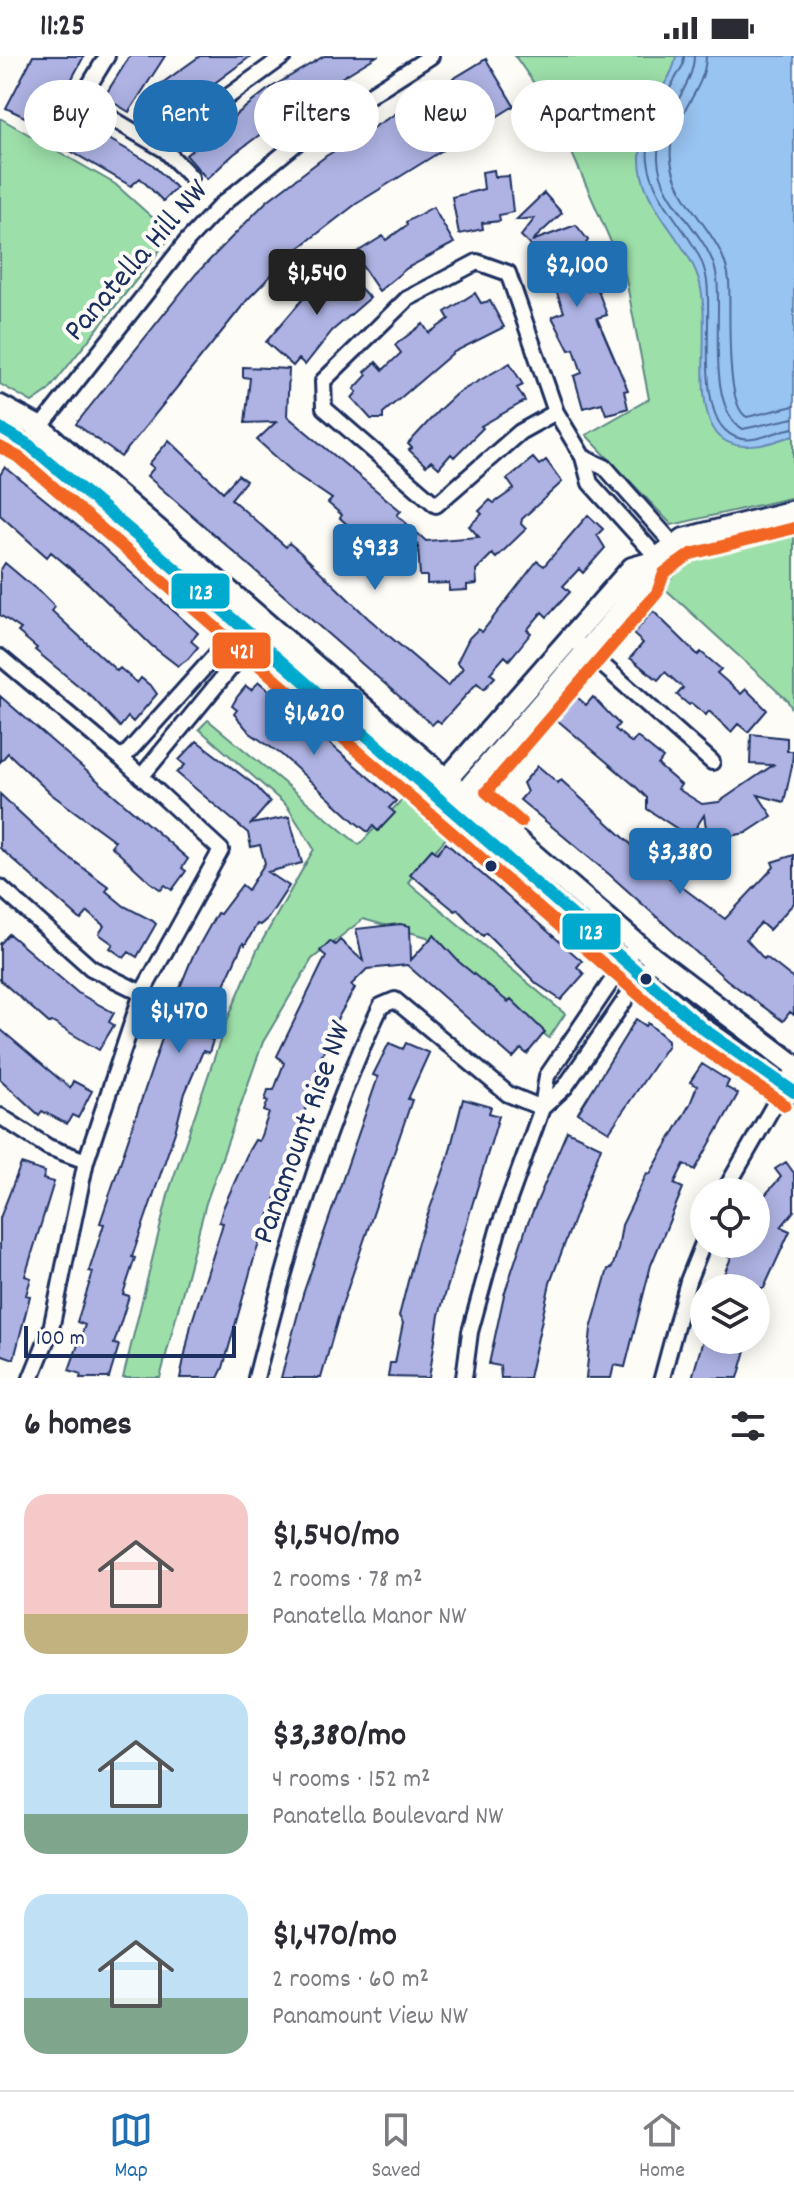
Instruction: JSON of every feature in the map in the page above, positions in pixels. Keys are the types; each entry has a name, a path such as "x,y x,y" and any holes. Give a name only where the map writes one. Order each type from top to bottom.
{"street":[{"path":"107,56 90,84 96,109 133,131"},
{"path":"238,89 284,56"},
{"name":"Panatella Hill NW","path":"29,445 39,427 187,241 220,206 304,137 431,56"},
{"path":"167,152 191,177"},
{"path":"556,412 520,432 436,505 324,408 323,381 407,299 477,262 508,273 556,412 583,457 590,483 653,560"},
{"path":"0,406 39,427 444,802 624,962 702,1028 791,1079"},
{"path":"0,428 29,445 447,779 791,1079"},
{"path":"583,457 605,467 673,544"},
{"path":"444,802 447,779 632,568 653,560 673,544 794,511"},
{"path":"444,802 464,793 588,652 645,583 653,560"},
{"path":"122,759 254,626"},
{"path":"141,777 254,626"},
{"path":"571,637 712,762"},
{"path":"0,657 122,759 221,850 142,993 86,1161 51,1329 31,1378"},
{"path":"0,887 91,968 142,993"},
{"path":"464,1378 470,1332 498,1230 542,1108 547,1076 624,962 645,951"},
{"path":"542,1108 565,1087 642,976 645,951"},
{"name":"Panamount Rise NW","path":"256,1378 278,1290 317,1173 357,1056 381,1006 395,1000 508,1094 542,1108"},
{"path":"732,1178 791,1079"},
{"path":"0,1116 48,1147 86,1161"},
{"path":"662,1378 697,1258"}],"green space":[{"path":"515,56 794,56 794,497 672,525 586,435 649,399 625,274 572,152 684,152 684,80 532,80"},
{"path":"0,118 24,132 24,152 59,152 115,184 172,235 48,391 32,402 0,384"},
{"path":"794,531 794,712 787,700 662,586 705,550"},
{"path":"208,720 359,845 412,789 454,829 408,882 565,1014 549,1038 427,937 363,919 312,959 263,1042 206,1203 160,1378 123,1378 169,1191 226,1023 257,950 314,849 287,806 199,729"}],"water":[{"path":"676,56 794,56 794,435 753,446 726,442 711,425 705,400 703,304 698,277 654,205 642,174 640,152 684,152 684,80 666,80"}],"building":[{"path":"33,56 84,56 71,80 24,80 24,117 6,108"},
{"path":"130,56 165,56 150,80 133,80 133,106 129,112 117,105 115,80"},
{"path":"200,56 251,56 219,80 167,80"},
{"path":"324,56 377,56 338,80 284,80"},
{"path":"486,59 511,101 511,108 495,118 495,80 451,80"},
{"path":"254,100 254,139 238,151 238,113"},
{"path":"395,114 395,152 440,152 356,204 295,251 248,299 121,457 76,424 196,274 267,201 333,152 379,152 379,124"},
{"path":"117,144 152,164 176,188 163,201 140,178 131,186 72,152 117,152"},
{"path":"190,152 237,152 207,179 186,155"},
{"path":"494,170 495,177 509,176 513,212 499,215 500,221 482,223 483,229 459,234 452,197 484,189 482,172"},
{"path":"544,193 562,213 532,241 576,225 588,240 582,251 575,254 588,291 597,288 607,315 597,318 628,390 624,391 628,408 606,414 602,403 583,408 574,376 582,373 574,349 569,350 552,317 564,312 555,288 548,291 542,276 547,274 540,254 521,236 535,218 516,220"},
{"path":"433,207 454,243 407,268 379,291 354,254 383,236 386,240 407,225 406,222"},
{"path":"340,267 370,298 332,331 305,365 299,359 293,366 266,342 308,293"},
{"path":"475,293 481,303 490,301 504,327 454,352 383,413 383,419 371,419 352,398 357,392 354,389 367,375 365,372 376,362 383,370 401,353 395,345 423,324 429,333 449,319 445,312"},
{"path":"510,363 523,385 517,388 525,401 481,426 483,428 439,468 431,461 426,466 409,450 412,448 408,444 456,394"},
{"path":"243,367 289,369 287,416 401,511 397,515 426,541 479,537 469,526 482,514 479,511 490,500 494,503 514,489 507,479 533,458 539,465 546,460 562,482 522,519 521,524 526,529 496,558 492,554 476,570 477,584 467,585 467,590 449,591 449,583 427,584 427,576 420,576 418,546 402,566 374,542 371,546 340,518 342,515 328,503 332,499 294,473 257,440 276,422 245,423 250,378 243,377"},
{"path":"169,440 223,492 238,475 246,481 231,499 286,547 289,543 301,553 368,618 448,686 463,668 457,662 469,638 478,629 482,632 537,561 544,566 588,515 603,529 597,535 605,548 583,573 579,569 563,586 570,592 547,617 542,612 527,630 531,633 509,660 505,656 490,673 495,677 484,689 477,683 441,723 437,720 432,725 147,476 154,468 149,464"},
{"path":"5,467 96,541 198,633 191,641 198,647 188,659 178,666 152,646 90,585 51,552 47,557 0,515 0,475"},
{"path":"5,563 43,595 55,607 52,611 117,671 120,668 137,683 141,678 152,687 157,694 133,722 128,717 120,727 92,697 35,650 37,648 18,632 21,629 0,615 0,571"},
{"path":"653,611 698,655 701,652 721,669 717,673 741,694 746,689 767,710 748,732 738,724 731,732 709,711 706,715 677,695 683,688 665,672 658,680 630,658 643,643 633,634"},
{"path":"259,682 396,801 389,808 395,813 378,831 373,826 368,832 355,822 282,755 250,733 234,714 237,710 232,706 237,697 246,686 251,690"},
{"path":"0,696 188,859 182,868 186,871 172,890 165,885 161,890 150,882 111,846 115,841 51,794 8,753 0,762"},
{"path":"577,697 586,705 593,697 619,724 615,729 632,743 637,737 663,758 658,765 681,785 678,789 702,804 719,802 773,765 750,764 751,734 787,738 787,751 793,751 784,802 758,795 772,816 746,833 708,840 704,815 690,837 647,809 647,798 634,785 557,720"},
{"path":"197,741 256,786 270,802 251,824 289,817 302,863 268,872 289,886 268,918 257,924 245,945 243,943 217,1000 207,1038 213,1040 209,1053 203,1051 185,1093 175,1132 132,1257 135,1258 123,1294 129,1296 114,1344 119,1345 109,1378 80,1378 81,1374 69,1370 85,1325 77,1322 93,1272 89,1271 104,1224 100,1223 176,997 192,958 217,913 220,914 242,885 248,890 265,863 260,845 251,847 248,833 177,773 185,765 179,760"},
{"path":"538,766 558,783 561,780 659,870 725,919 774,867 772,862 794,855 794,903 769,930 761,923 746,939 764,959 766,957 794,979 794,1015 790,1012 783,1021 727,980 610,875 520,800 527,792 523,783"},
{"path":"0,794 63,853 109,887 106,891 124,906 156,924 137,957 129,952 124,958 110,948 113,944 99,934 104,926 88,912 81,920 0,848"},
{"path":"446,843 582,961 577,967 584,974 561,1000 537,984 486,933 483,936 457,909 455,911 410,874 432,849 437,853"},
{"path":"400,924 410,926 411,960 434,935 459,962 508,1002 511,999 545,1032 527,1054 521,1049 513,1058 407,965 367,969 351,985 355,988 331,1030 334,1031 320,1059 296,1142 255,1255 223,1368 218,1378 180,1378 191,1325 223,1223 219,1222 223,1208 249,1150 255,1140 259,1141 269,1113 264,1111 268,1090 274,1090 284,1063 277,1056 326,956 320,951 330,941 335,945 340,940 363,961 356,929"},
{"path":"9,934 78,993 114,1013 109,1022 114,1025 99,1050 49,1023 0,980 0,944"},
{"path":"636,1019 646,1026 648,1023 668,1040 668,1045 609,1132 578,1113"},
{"path":"0,1029 70,1088 73,1081 92,1091 78,1118 72,1115 67,1124 42,1111 39,1115 0,1079"},
{"path":"389,1043 403,1049 406,1043 429,1053 408,1099 412,1100 340,1311 321,1378 281,1378 303,1294 378,1077 373,1075"},
{"path":"702,1064 729,1081 726,1087 738,1094 695,1170 684,1164 674,1184 683,1188 651,1265 625,1367 614,1365 611,1378 586,1378 591,1329 608,1269 612,1268 618,1249 622,1225 647,1173 650,1174 690,1104 697,1086 690,1082"},
{"path":"463,1099 491,1107 489,1113 499,1116 439,1315 429,1378 388,1377 390,1363 395,1363 403,1323 399,1316 418,1242 448,1158"},
{"path":"567,1131 601,1147 550,1283 529,1378 501,1378 500,1366 489,1364 504,1295 527,1225"},
{"path":"786,1162 794,1173 794,1211 781,1227 790,1231 770,1275 724,1274 731,1258 770,1258 770,1189 781,1177 775,1169"},
{"path":"21,1164 45,1172 43,1179 54,1182 25,1276 31,1278 26,1295 30,1296 14,1359 0,1354 0,1218"},
{"path":"699,1354 745,1354 738,1378 692,1378"}],"transit line":[{"name":"123","path":"0,428 29,445 150,547 702,1028 794,1092"},
{"name":"421","path":"0,447 20,458 691,1040 785,1105"},
{"name":"421","path":"521,822 486,792 657,593 664,573 691,554 794,528"}]}
